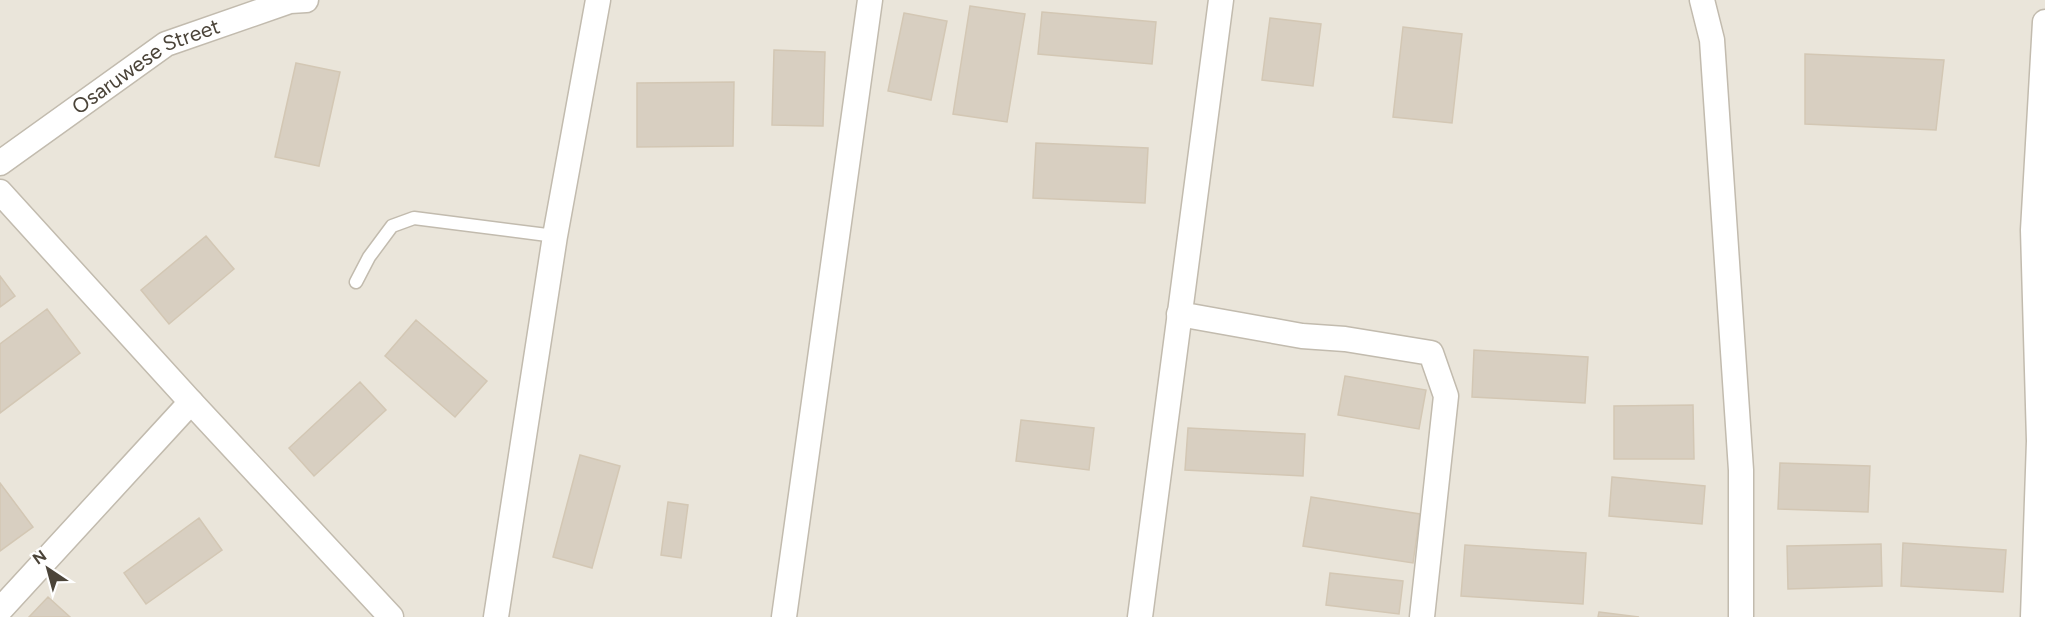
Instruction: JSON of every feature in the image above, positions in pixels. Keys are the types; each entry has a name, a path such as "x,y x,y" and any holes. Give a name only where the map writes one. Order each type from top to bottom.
{"street":[{"name":"Osaruwese Street","path":"0,163 166,44 290,2 306,0"},
{"path":"496,617 555,236 598,0"},
{"path":"784,617 870,0"},
{"path":"1140,617 1221,0"},
{"path":"1702,0 1712,40 1738,435 1741,617"},
{"path":"2033,617 2039,441 2033,230 2045,22"},
{"path":"0,192 387,616"},
{"path":"1179,314 1302,336 1345,339 1431,352 1446,396 1422,617"},
{"path":"0,610 190,402"}],"lane":[{"path":"356,282 369,257 392,225 414,218 555,236"}],"shaded area":[{"path":"0,0 2045,0 2045,617 0,617"}],"building":[{"path":"970,6 1025,14 1007,122 953,114"},
{"path":"1042,12 1156,22 1152,64 1038,54"},
{"path":"904,13 947,21 931,100 888,91"},
{"path":"1270,18 1321,24 1313,86 1262,80"},
{"path":"1403,27 1462,34 1452,123 1393,117"},
{"path":"774,50 825,52 823,126 772,125"},
{"path":"1805,54 1944,60 1936,130 1805,124"},
{"path":"296,63 340,72 319,166 275,157"},
{"path":"734,82 733,146 637,147 637,83"},
{"path":"1036,143 1148,148 1145,203 1033,198"},
{"path":"206,236 234,269 169,324 141,290"},
{"path":"0,276 15,296 0,307"},
{"path":"47,309 80,353 0,413 0,344"},
{"path":"416,320 487,381 455,417 385,356"},
{"path":"1474,350 1588,357 1585,403 1472,397"},
{"path":"1345,376 1426,390 1419,429 1338,415"},
{"path":"360,382 386,410 314,476 289,448"},
{"path":"1693,405 1694,459 1614,459 1614,406"},
{"path":"1021,420 1094,428 1089,470 1016,461"},
{"path":"1188,428 1305,434 1303,476 1185,470"},
{"path":"580,455 620,466 592,568 553,557"},
{"path":"1780,463 1870,466 1868,512 1778,509"},
{"path":"1612,477 1705,486 1702,524 1609,516"},
{"path":"0,483 33,527 0,551"},
{"path":"1311,497 1420,514 1413,563 1303,546"},
{"path":"668,502 688,505 681,558 661,555"},
{"path":"199,518 222,550 146,604 124,573"},
{"path":"1903,543 2006,550 2003,592 1901,586"},
{"path":"1881,544 1882,586 1788,589 1787,546"},
{"path":"1465,545 1586,553 1583,604 1461,596"},
{"path":"1330,573 1403,581 1399,614 1326,605"},
{"path":"48,597 70,617 29,617"},
{"path":"1599,612 1639,617 1598,617"}]}
